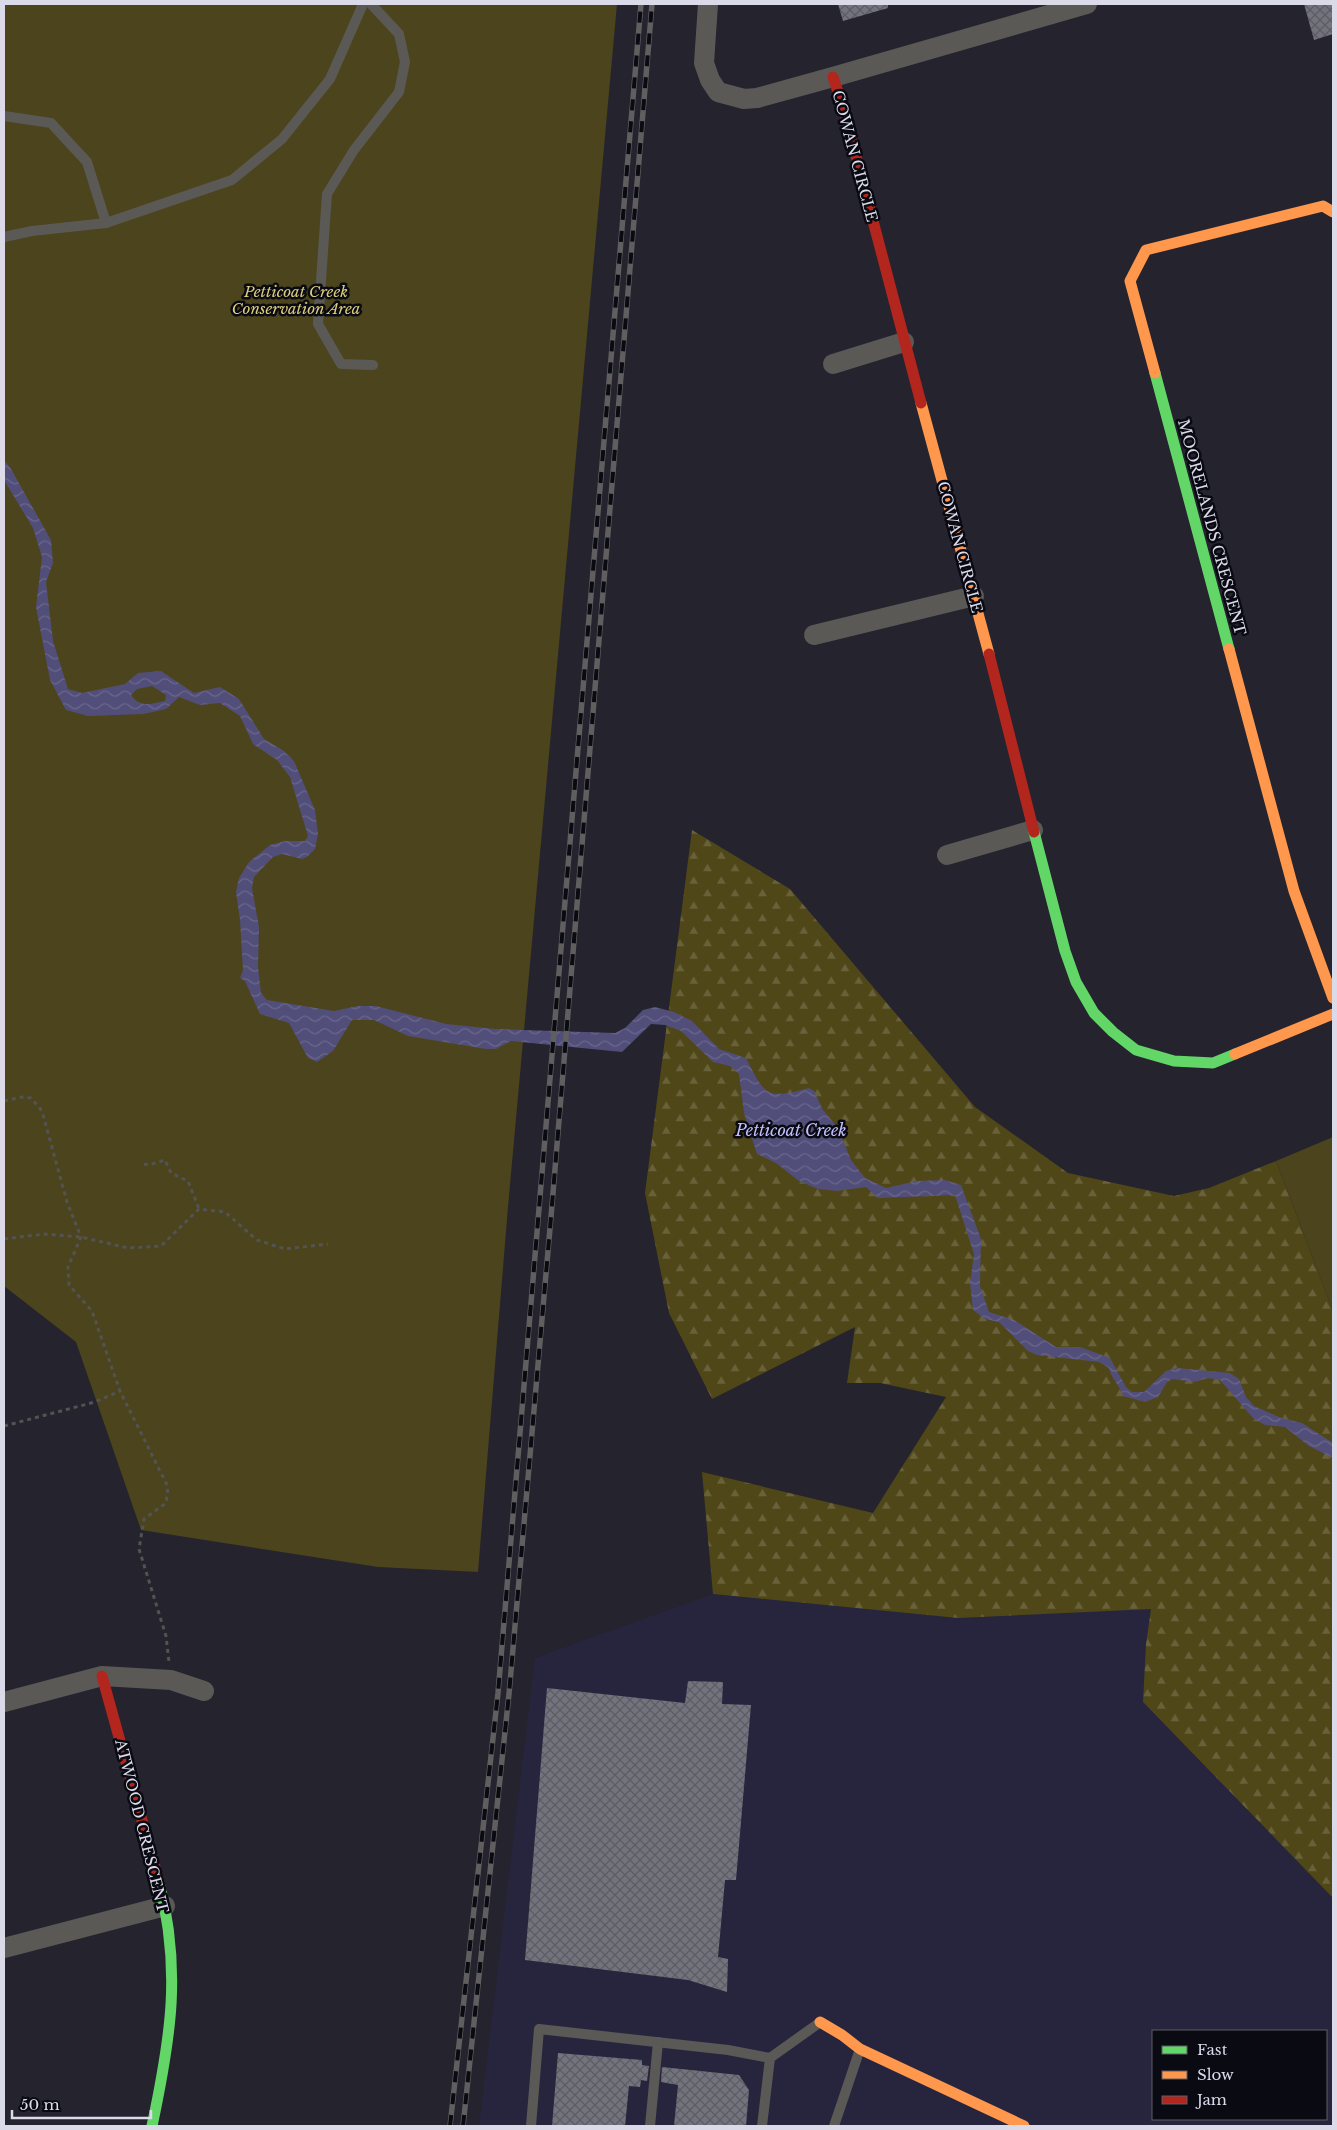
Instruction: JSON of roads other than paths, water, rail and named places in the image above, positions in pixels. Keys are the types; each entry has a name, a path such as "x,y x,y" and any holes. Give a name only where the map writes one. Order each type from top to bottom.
{"street":[{"path":"708,4 704,63 710,80 718,92 744,99 757,98 833,77"},
{"name":"COWAN CIRCLE","path":"1087,4 833,77 843,107 904,342 974,596 1065,951 1076,982 1094,1012 1113,1032 1136,1050 1174,1061 1213,1063 1333,1014"},
{"name":"MOORELANDS CRESCENT","path":"1333,212 1323,206 1146,250 1130,281 1294,891 1333,998"},
{"path":"833,364 904,342"},
{"path":"814,635 974,596"},
{"path":"947,855 1034,830"},
{"path":"4,1702 102,1676 171,1680 204,1691"},
{"name":"ATWOOD CRESCENT","path":"102,1676 148,1837 165,1906 173,1978 170,2038 152,2126"},
{"path":"4,1948 165,1906"},
{"path":"820,2022 842,2034 860,2049 1024,2126"}],"lane":[{"path":"4,237 32,230 106,223 232,180 282,139 330,79 364,4"},
{"path":"371,4 399,34 405,62 399,92 354,150 327,194 318,324 341,364 373,365"},
{"path":"4,116 50,123 87,162 106,223"},
{"path":"531,2126 539,2028 728,2050 770,2058 820,2022"},
{"path":"650,2126 658,2042"},
{"path":"834,2126 860,2049"},
{"path":"762,2126 770,2058"}],"water":[{"name":"Petticoat Creek","path":"4,460 51,540 53,563 46,582 53,641 68,689 82,693 125,684 138,673 161,671 194,693 220,687 239,699 264,739 284,751 294,761 315,810 318,834 315,849 307,857 302,859 282,854 273,857 254,877 252,888 259,927 258,967 261,993 267,1000 334,1011 358,1006 376,1006 446,1024 495,1029 615,1033 625,1028 643,1010 655,1007 674,1012 692,1021 719,1049 746,1058 758,1080 768,1091 775,1094 783,1094 809,1088 814,1091 823,1110 838,1128 851,1160 865,1178 886,1188 917,1181 945,1180 961,1185 981,1239 980,1286 989,1312 1014,1320 1056,1347 1080,1347 1110,1358 1126,1387 1132,1392 1144,1392 1166,1371 1177,1368 1230,1373 1239,1379 1246,1397 1254,1406 1281,1418 1302,1423 1333,1443 1333,1458 1309,1446 1285,1427 1265,1425 1253,1418 1220,1380 1208,1378 1194,1382 1173,1379 1167,1382 1158,1397 1145,1402 1123,1396 1109,1368 1099,1362 1037,1355 1028,1351 999,1322 985,1319 973,1310 970,1283 974,1254 955,1195 878,1198 866,1187 837,1191 818,1189 799,1181 776,1163 757,1154 744,1113 739,1074 730,1066 713,1062 681,1031 665,1025 651,1024 622,1052 511,1041 496,1049 486,1049 408,1036 374,1020 352,1020 333,1051 317,1062 308,1058 289,1023 260,1014 245,981 240,978 243,970 236,892 239,878 249,862 270,845 285,841 305,841 308,836 290,777 277,760 253,744 240,716 220,703 200,705 179,697 166,709 143,714 88,716 66,710 50,680 36,607 42,557 33,528 4,480","holes":["152,686 166,695 165,701 146,704 138,702 131,695 137,689"]}],"railway":[{"path":"450,2126 498,1693 641,4"},
{"path":"463,2126 509,1694 551,1217 652,4"}],"park label":[{"name":"Petticoat Creek Conservation Area","path":"296,300"}]}
